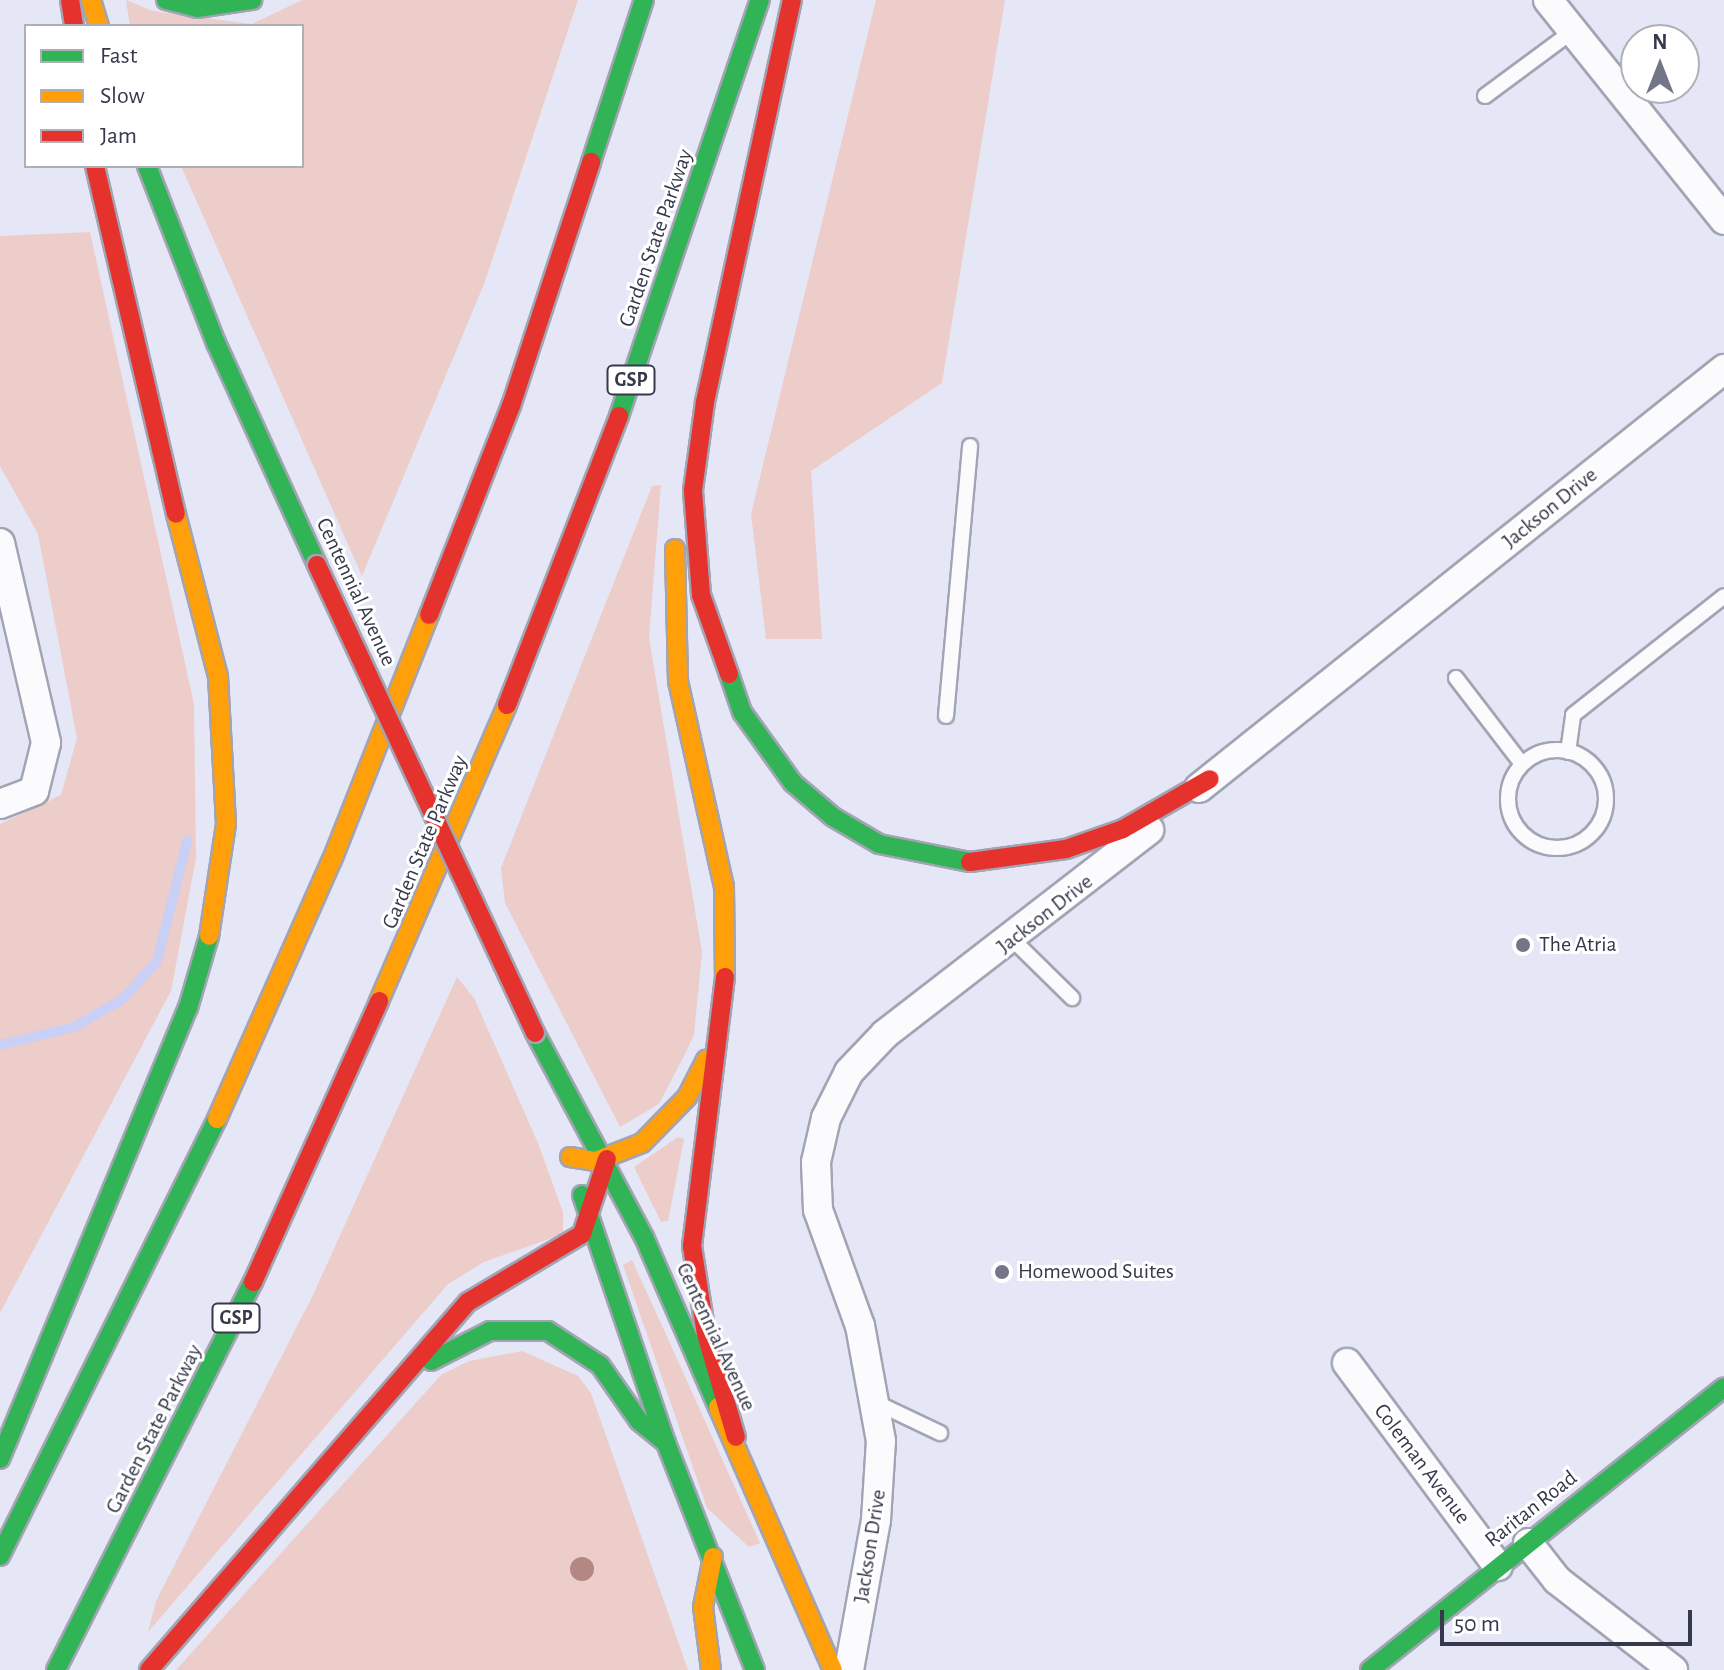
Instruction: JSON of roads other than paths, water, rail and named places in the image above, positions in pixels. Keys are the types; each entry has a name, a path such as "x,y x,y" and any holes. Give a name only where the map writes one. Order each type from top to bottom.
{"main road":[{"path":"70,0 74,24"},
{"path":"91,0 98,24"},
{"path":"166,0 219,8 252,0"},
{"path":"0,1556 183,1195 332,860 511,406 644,0"},
{"name":"Garden State Parkway","path":"56,1670 266,1257 488,755 620,413 760,0"},
{"path":"736,1437 706,1334 692,1246 726,1000 724,886 683,711 672,619 678,529 792,0"},
{"path":"0,1459 188,1008 211,930 226,824 215,663 129,332 95,168"},
{"name":"Centennial Avenue","path":"148,168 216,343 317,565 535,1033 607,1159 736,1437 833,1670"},
{"path":"705,402 692,524 716,654 774,760 833,817 904,852 961,862 1015,860 1123,829 1210,779"},
{"path":"570,1157 607,1159 657,1132 687,1097 726,1000"},
{"name":"Centennial Avenue","path":"535,1033 590,1221 666,1443 755,1670"},
{"path":"149,1670 479,1292 572,1244 590,1221 607,1159"},
{"path":"361,1425 453,1345 527,1328 583,1349 666,1443"},
{"name":"Raritan Road","path":"1370,1670 1724,1387"},
{"path":"711,1670 703,1607 713,1557"}],"street":[{"path":"1548,0 1724,220"},
{"name":"Jackson Drive","path":"849,1670 879,1496 877,1403 860,1326 818,1210 820,1140 836,1094 864,1053 1013,940 1724,369"},
{"path":"0,543 46,743 34,791 0,804"},
{"name":"Coleman Avenue","path":"1347,1363 1498,1566"},
{"path":"1528,1543 1557,1580 1673,1670"}],"lane":[{"path":"1485,96 1573,31"},
{"path":"946,716 970,446"},
{"path":"1568,752 1573,715 1724,596"},
{"path":"1456,678 1522,764"},
{"path":"1568,752 1596,769 1606,800 1595,830 1568,847 1537,844 1514,823 1509,792 1522,764 1568,752"},
{"path":"1013,940 1072,998"},
{"path":"877,1403 940,1433"}],"waterway":[{"path":"0,1045 74,1027 123,999 157,961 187,841"}],"place":[{"name":"The Atria","path":"1523,945"},
{"name":"Homewood Suites","path":"1002,1272"}]}
